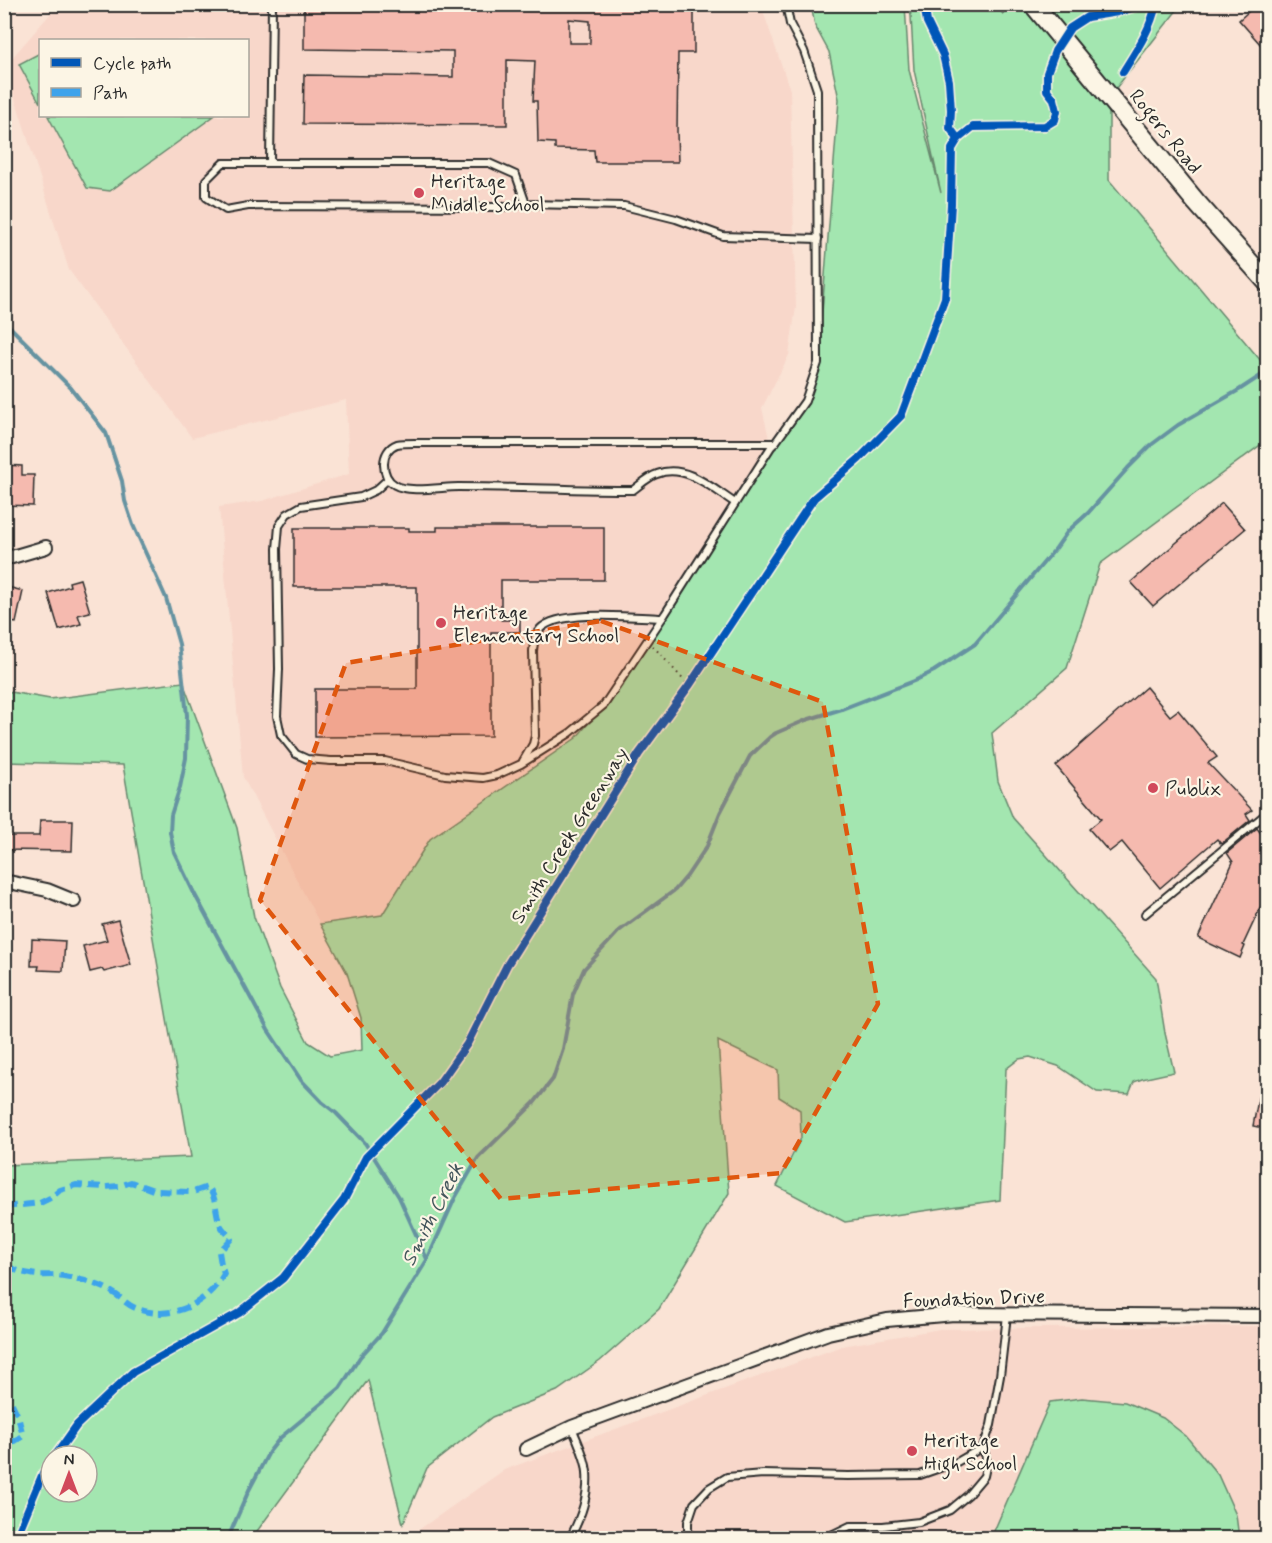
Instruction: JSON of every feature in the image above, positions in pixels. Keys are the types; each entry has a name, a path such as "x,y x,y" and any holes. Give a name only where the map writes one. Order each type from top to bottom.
{"main road":[{"name":"Rogers Road","path":"1034,4 1196,202 1267,281"}],"street":[{"path":"4,555 12,557 46,547"},
{"path":"4,881 47,890 74,901"},
{"name":"Foundation Drive","path":"525,1449 572,1427 828,1333 887,1320 954,1314 1268,1316"}],"lane":[{"path":"270,162 272,4"},
{"path":"388,479 376,490 361,497 302,506 287,514 279,526 277,716 281,735 297,754 307,759 385,761 445,775 483,778 497,775 521,764 570,733 604,705 663,618 771,447 805,400 818,363 818,90 804,51 790,24 786,4"},
{"path":"526,204 516,175 489,163 223,163 206,180 206,197 226,210 248,206 502,207 526,204 624,206 676,219 723,236 818,239"},
{"path":"735,503 703,481 670,470 654,475 633,490 456,487 412,489 395,486 388,479 383,465 386,453 396,444 775,443"},
{"path":"521,764 535,736 533,651 534,639 538,630 548,622 564,617 663,618"},
{"path":"1145,914 1268,812"},
{"path":"825,1539 850,1526 883,1526 920,1522 950,1510 968,1496 984,1476 987,1462 983,1448 991,1425 1008,1315"},
{"path":"570,1539 586,1498 588,1470 572,1427"},
{"path":"688,1539 688,1522 694,1504 708,1488 728,1477 763,1474 920,1475 957,1462 983,1448"}],"path":[{"path":"647,640 689,686"},
{"path":"682,696 695,676"}],"highlighted area":[{"path":"601,621 823,702 878,1004 781,1173 501,1199 260,900 346,663"}],"shaded area":[{"name":"Heritage Middle School","path":"58,5 761,5 790,90 796,307 789,355 762,408 771,447 576,738 430,839 382,915 320,924 243,777 219,507 262,501 349,474 346,400 192,438 69,270 5,66"},
{"name":"Heritage High School","path":"1267,1326 1267,1538 407,1538 504,1470 842,1346 940,1329"}],"green space":[{"path":"811,5 905,5 909,70 941,193 914,70 909,5 995,5 1003,14 1010,5 1181,5 1109,97 1109,180 1267,368 1267,440 1100,564 1067,668 992,733 998,781 1013,818 1156,978 1174,1072 1134,1082 1129,1094 1097,1092 1058,1066 1030,1057 1019,1059 1006,1069 1000,1200 845,1222 777,1186 801,1138 800,1110 779,1097 778,1070 718,1041 729,1193 659,1309 600,1361 557,1391 492,1417 427,1468 403,1524 368,1380 252,1538 5,1538 4,1165 191,1157 123,765 5,762 5,691 50,699 183,682 237,828 254,917 280,988 308,1042 330,1056 362,1050 361,1018 347,973 320,924 382,915 430,839 576,738 604,705 771,447 805,401 818,363 839,99 829,52 815,26"},
{"path":"39,54 39,101 19,64"},
{"path":"49,117 213,117 110,191 87,188"},
{"path":"1082,1398 1125,1402 1163,1418 1186,1436 1218,1475 1236,1515 1239,1538 991,1538 1050,1402"}],"building":[{"path":"304,4 694,4 694,53 678,53 678,162 595,162 594,150 555,149 555,143 538,142 537,101 533,101 535,61 507,60 507,125 303,124 304,75 453,77 453,51 304,49","holes":["569,19 590,21 590,43 569,43"]},
{"path":"1257,4 1268,4 1268,53 1239,20"},
{"path":"4,465 22,466 22,475 34,475 33,506 4,505"},
{"path":"1222,503 1245,529 1153,606 1131,582"},
{"path":"437,527 604,527 604,580 501,580 501,620 520,620 520,632 491,632 491,736 315,737 315,689 417,689 417,587 294,587 294,528 409,528 409,531 437,531"},
{"path":"80,579 90,612 78,615 81,624 59,630 48,593 70,586 69,582"},
{"path":"4,586 23,591 16,623 4,621"},
{"name":"Publix","path":"1146,687 1170,716 1178,710 1217,757 1208,763 1252,810 1246,814 1250,820 1221,844 1217,839 1160,888 1122,842 1109,852 1089,829 1101,819 1056,766"},
{"path":"40,820 73,820 72,851 4,850 4,836 39,836"},
{"path":"1257,828 1268,843 1268,891 1243,945 1245,946 1240,958 1198,938 1233,862 1227,853"},
{"path":"118,920 131,965 104,972 102,969 90,972 83,946 107,940 102,924"},
{"path":"32,939 65,941 63,971 38,970 39,966 31,966"},
{"path":"1262,1079 1268,1079 1268,1129 1253,1126"}],"waterway":[{"path":"4,321 71,388 106,433 122,481 125,501 133,525 166,598 179,644 187,715 186,758 171,815 170,832 174,852 268,1030 301,1080 365,1143 399,1197 427,1259"},
{"name":"Smith Creek","path":"228,1538 269,1452 280,1438 340,1388 360,1357 382,1333 427,1260 455,1198 478,1158 534,1103 553,1079 563,1049 573,994 584,969 619,931 675,890 687,876 707,846 720,813 750,756 776,733 914,681 934,671 975,644 1068,531 1088,513 1151,445 1178,425 1268,371"}],"marked path":[{"path":"4,1207 40,1203 60,1190 76,1185 105,1187 120,1186 131,1182 156,1191 193,1192 208,1187 213,1195 221,1226 231,1239 219,1252 224,1274 217,1285 208,1294 187,1307 163,1313 134,1308 103,1287 90,1282 61,1275 27,1273 4,1265"},
{"path":"4,1387 18,1416 23,1436 4,1448"}],"cycle path":[{"name":"Smith Creek Greenway","path":"64,1444 77,1425 133,1372 239,1313 283,1278 344,1200 366,1157 440,1082 467,1044 507,965 639,754 689,686 814,498 859,459 901,416 945,298 952,149 958,139 950,128 949,81 943,55 927,22 924,4"},
{"path":"958,139 973,127 1045,126 1055,120 1057,111 1054,99 1047,90 1047,73 1055,51 1070,28 1087,17 1146,4"},
{"path":"1123,72 1147,31 1156,4"},
{"path":"16,1538 39,1483"}],"place":[{"name":"Heritage Middle School","path":"419,193"},
{"name":"Heritage Elementary School","path":"441,623"},
{"name":"Publix","path":"1153,788"},
{"name":"Heritage High School","path":"912,1451"}]}
